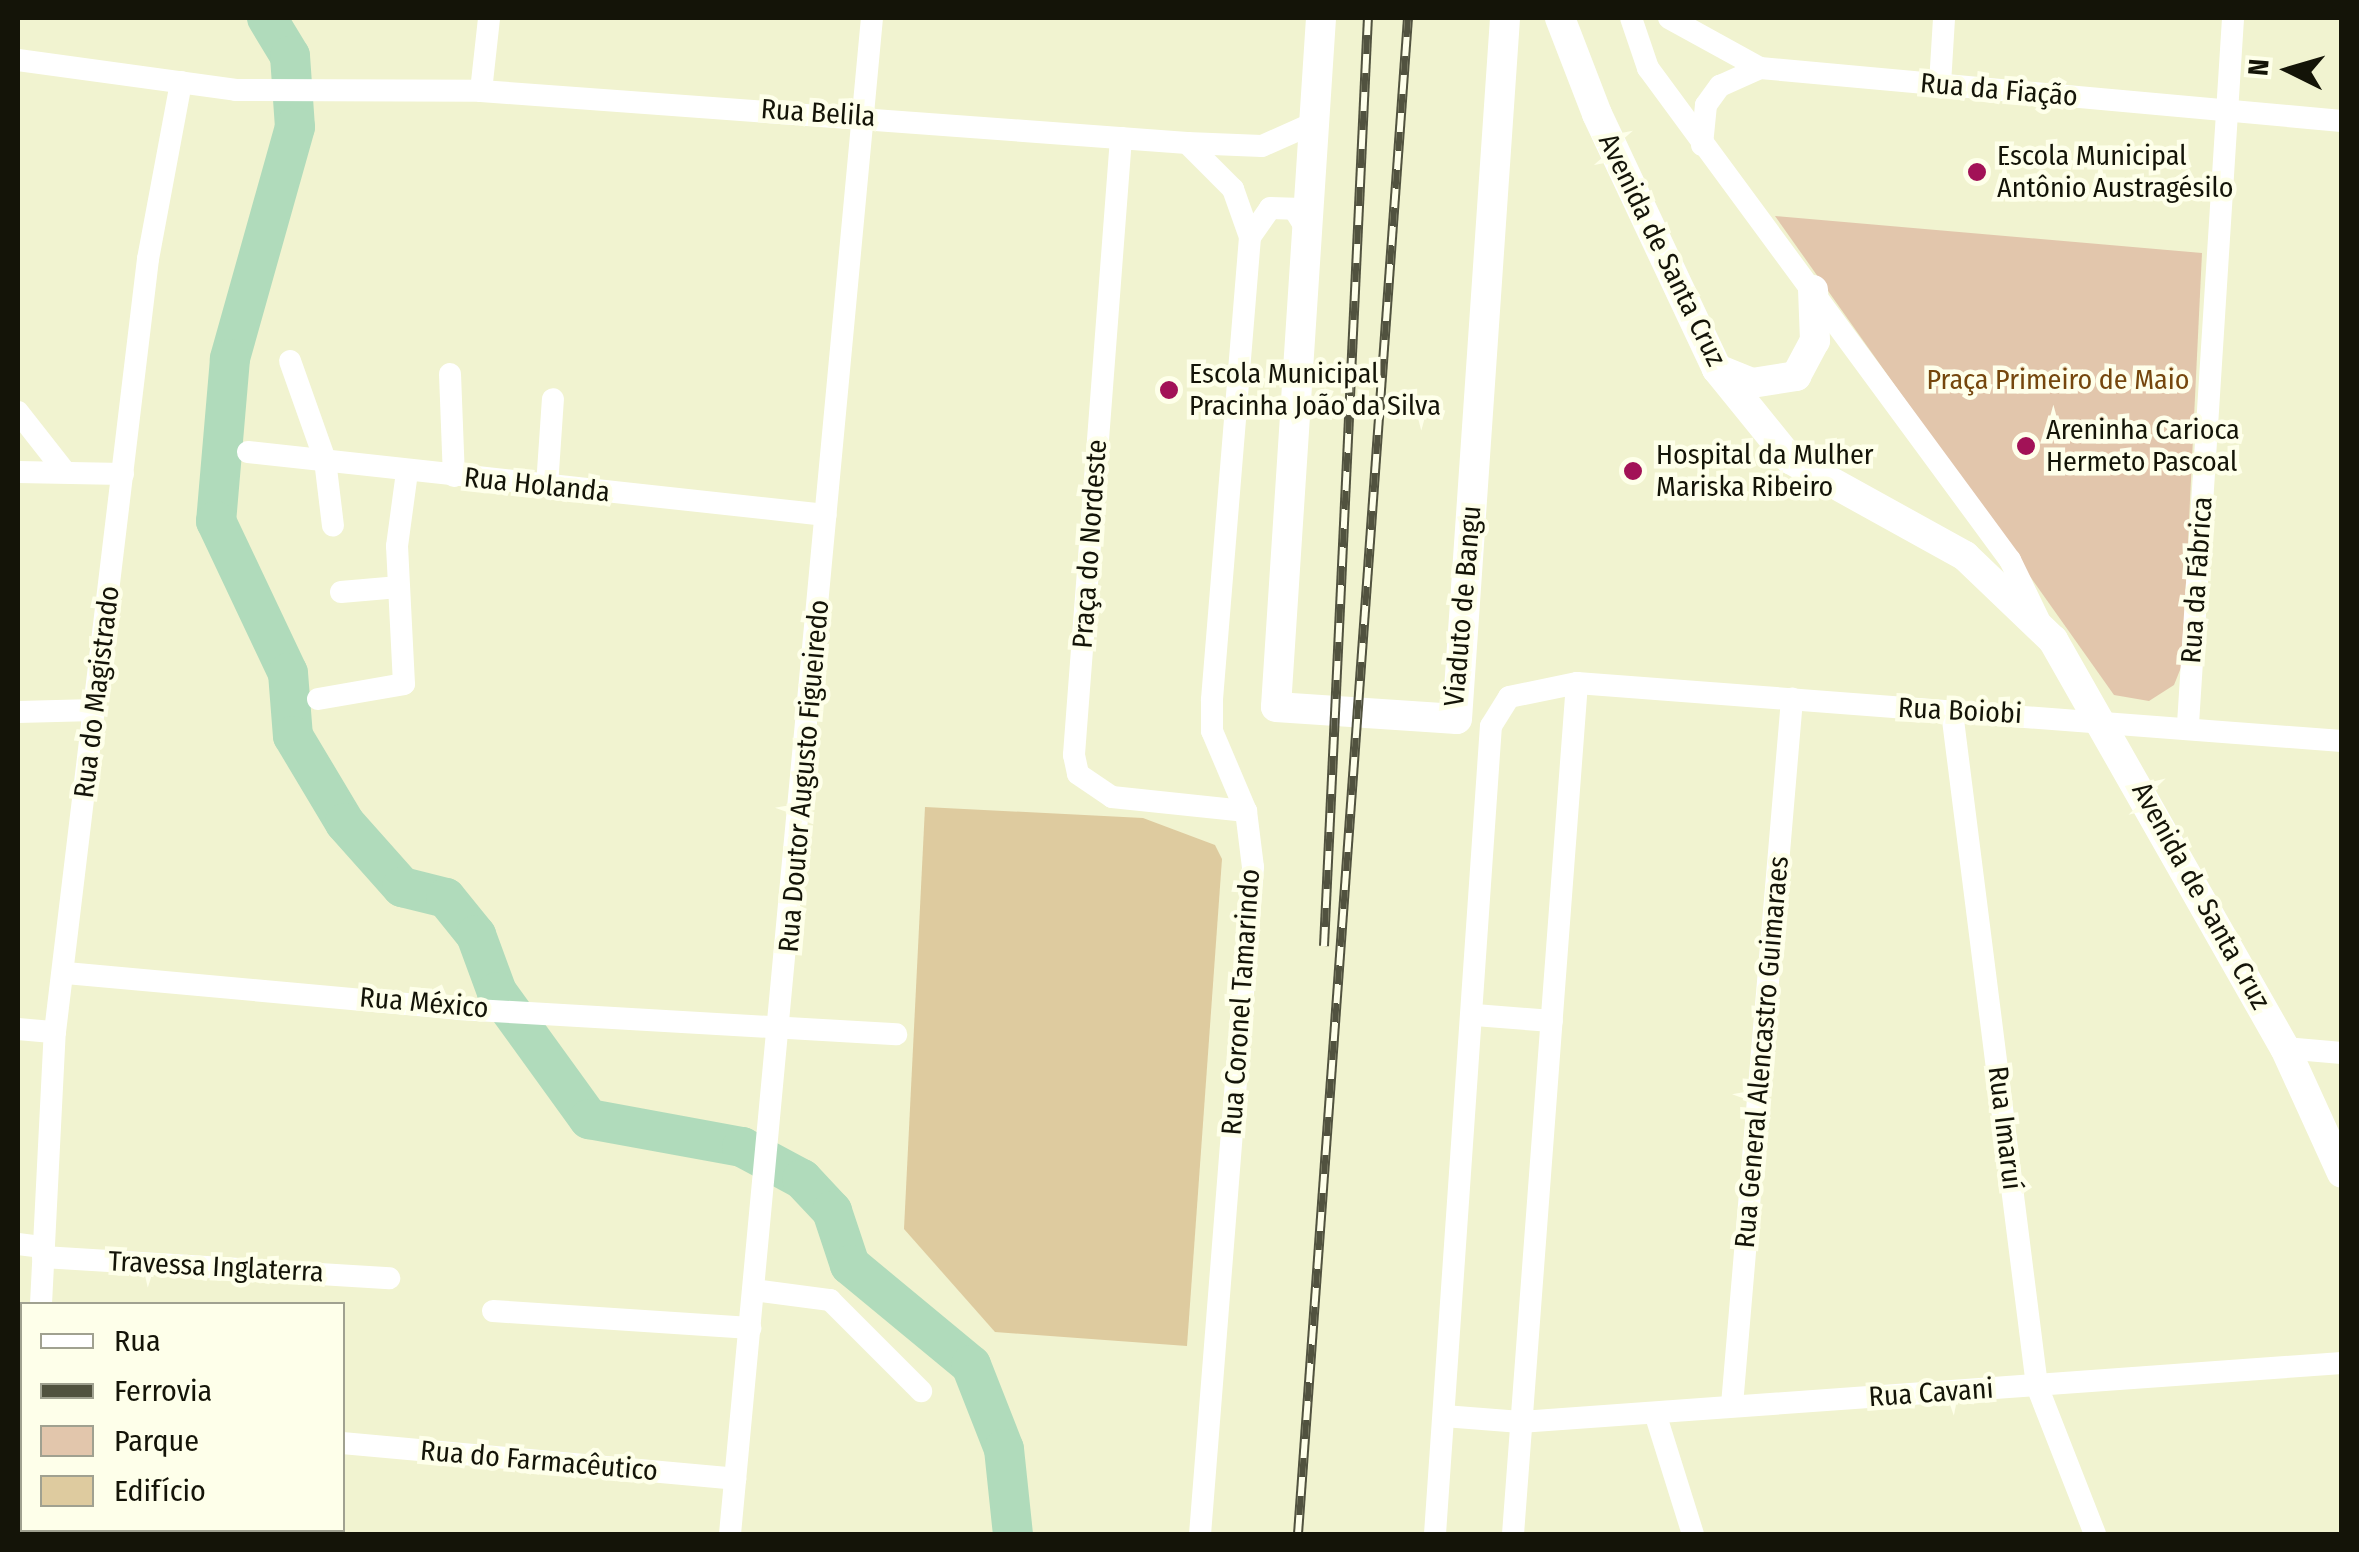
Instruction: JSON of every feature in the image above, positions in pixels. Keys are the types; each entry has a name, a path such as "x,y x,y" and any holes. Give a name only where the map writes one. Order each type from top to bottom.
{"main road":[{"path":"1306,228 1321,18"},
{"name":"Viaduto de Bangu","path":"1306,228 1276,706 1457,719 1505,18"},
{"name":"Avenida de Santa Cruz","path":"1560,18 1597,114 1717,369 1790,459 1964,556 2043,628 2102,717 2286,1048 2342,1174"},
{"path":"1583,18 1597,114"},
{"path":"1717,369 1752,383 1796,376 1815,341 1813,290"}],"street":[{"path":"481,91 489,18"},
{"name":"Rua Doutor Augusto Figueiredo","path":"730,1534 764,1188 774,1126 872,18"},
{"name":"Avenida de Santa Cruz","path":"1631,18 1648,68 2010,560 2043,628"},
{"name":"Rua da Fiação","path":"1670,18 1760,68 2342,121"},
{"path":"1940,84 1944,18"},
{"name":"Rua da Fábrica","path":"2188,724 2233,18"},
{"path":"18,60 181,82"},
{"path":"1702,145 1706,105 1720,86 1760,68"},
{"name":"Rua Belila","path":"181,82 236,90 481,91 1262,146 1314,123"},
{"name":"Rua do Magistrado","path":"40,1302 55,1032 66,973 148,259 181,82"},
{"name":"Praça do Nordeste","path":"1121,138 1074,755 1078,774 1112,796 1246,811"},
{"name":"Rua Coronel Tamarindo","path":"1187,143 1233,189 1250,237 1212,700 1221,764 1246,811 1253,867 1200,1534"},
{"path":"1250,237 1270,208 1294,208 1306,228"},
{"path":"290,360 325,460 333,526"},
{"path":"450,374 454,476"},
{"path":"547,486 553,400"},
{"path":"18,412 65,472"},
{"name":"Rua Holanda","path":"248,452 826,515"},
{"path":"18,472 123,474"},
{"path":"318,699 388,690 407,675 398,587 407,472"},
{"path":"340,592 398,587"},
{"path":"1513,1534 1577,683"},
{"name":"Rua Boiobi","path":"1475,1015 1496,710 1524,690 1577,683 1952,712 2102,717 2342,741"},
{"name":"Rua General Alencastro Guimaraes","path":"1732,1405 1792,699"},
{"path":"18,712 94,710"},
{"name":"Rua Imaruí","path":"1952,712 2037,1386 2095,1534"},
{"name":"Rua México","path":"66,973 458,1009 562,1011 896,1034"},
{"path":"1434,1534 1475,1015 1552,1022"},
{"path":"18,1029 55,1032"},
{"path":"2286,1048 2342,1052"},
{"name":"Travessa Inglaterra","path":"18,1244 43,1252 389,1278"},
{"path":"754,1290 830,1300 921,1391"},
{"path":"493,1311 750,1328"},
{"name":"Rua Cavani","path":"1444,1416 1520,1422 2342,1363"},
{"path":"1655,1413 1693,1534"},
{"name":"Rua do Farmacêutico","path":"345,1443 736,1480"}],"green space":[{"name":"Praça Primeiro de Maio","path":"1775,216 2202,253 2182,665 2174,685 2149,701 2114,695"}],"building":[{"path":"925,807 1143,818 1215,845 1222,859 1187,1346 995,1332 904,1229"}],"waterway":[{"path":"267,18 290,56 295,127 230,359 216,521 288,673 293,736 345,823 402,887 446,898 476,935 497,992 589,1119 742,1147 802,1179 832,1211 850,1265 971,1365 1004,1449 1013,1534"}],"railway":[{"path":"1324,946 1368,18"},
{"path":"1298,1534 1408,18"}],"place":[{"name":"Escola Municipal Antônio Austragésilo","path":"1977,172"},
{"name":"Escola Municipal Pracinha João da Silva","path":"1169,390"},
{"name":"Areninha Carioca Hermeto Pascoal","path":"2026,446"},
{"name":"Hospital da Mulher Mariska Ribeiro","path":"1633,471"}]}
